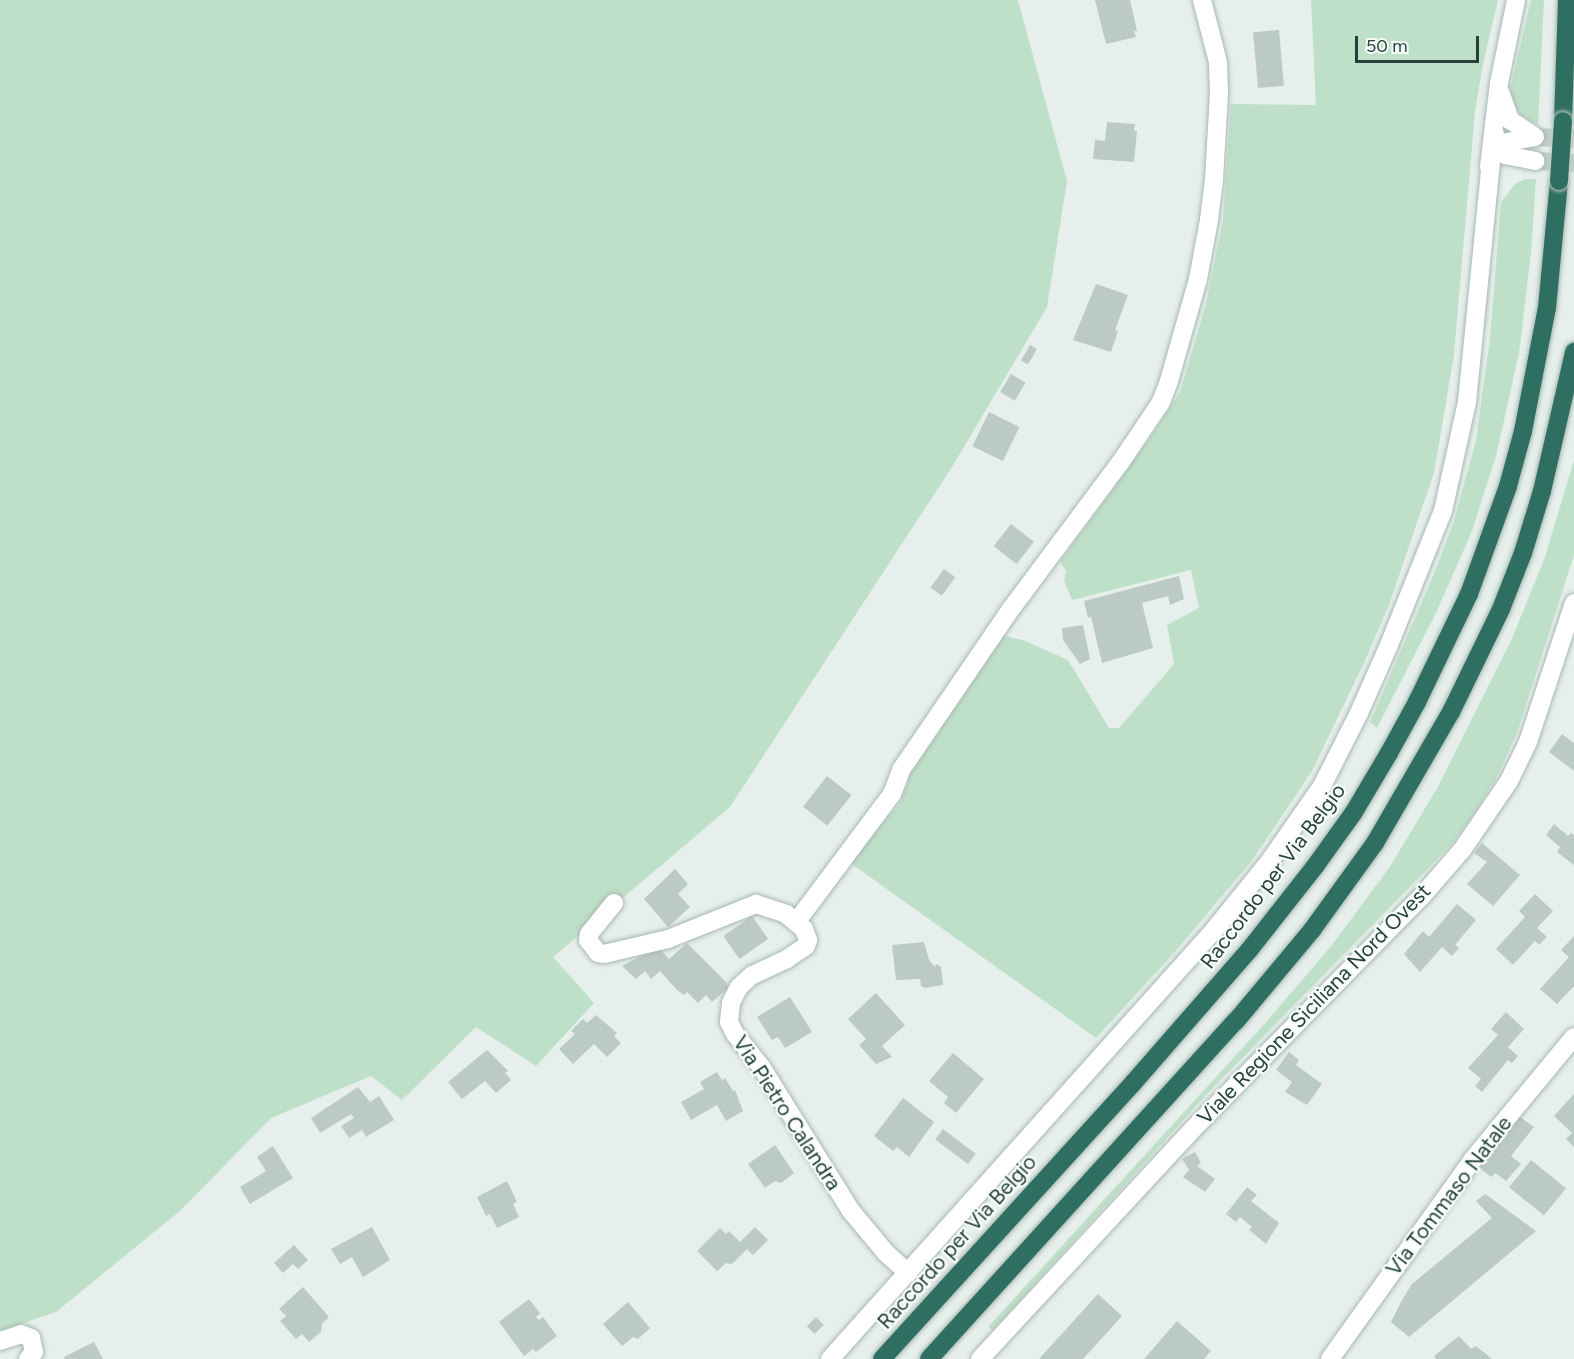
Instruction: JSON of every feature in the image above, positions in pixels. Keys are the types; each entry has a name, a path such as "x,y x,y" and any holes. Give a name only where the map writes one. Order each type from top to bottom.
{"highway":[{"name":"Raccordo per Via Belgio","path":"882,1359 1134,1082 1250,949 1354,812 1389,753 1445,646 1469,594 1508,486 1534,378 1553,257 1563,121 1567,0"},
{"path":"929,1359 1236,1021 1312,930 1375,843 1451,712 1501,609 1523,553 1542,491 1574,352"}],"street":[{"path":"614,903 589,934 588,940 598,952 604,954 668,939 756,904 770,907 797,921 820,886 892,794 901,770 999,627 1120,463 1161,402 1198,279 1214,180 1219,102 1218,62 1202,0"},
{"path":"830,1359 1215,929 1272,858 1322,786 1359,713 1443,512 1467,402 1479,305 1494,123 1499,83 1516,0"},
{"path":"1489,171 1493,155 1498,148 1516,139 1535,137 1510,120 1503,104 1499,83"},
{"path":"1494,123 1498,148 1510,158 1535,161"},
{"name":"Viale Regione Siciliana Nord Ovest","path":"980,1359 1193,1129 1422,896 1462,850 1509,781 1528,742 1574,603"},
{"name":"Via Pietro Calandra","path":"797,921 806,934 806,946 744,981 731,1003 729,1022 735,1034 762,1068 851,1211 886,1253 908,1273"},
{"name":"Via Tommaso Natale","path":"1330,1359 1473,1158 1574,1037"},
{"path":"0,1341 21,1334 30,1338 34,1352 28,1359"}],"green space":[{"path":"0,0 1018,0 1067,181 1047,307 952,467 730,807 553,957 594,1003 536,1066 476,1027 402,1100 371,1076 271,1118 181,1210 56,1312 0,1331"},
{"path":"1311,0 1498,0 1475,111 1454,355 1434,473 1389,605 1312,771 1251,862 1173,954 1096,1038 849,862 899,805 911,768 1004,636 1023,640 1068,660 1109,728 1119,728 1174,664 1167,625 1199,608 1191,570 1072,600 1064,580 1066,571 1060,562 1155,431 1180,392 1206,304 1223,220 1231,104 1316,105"},
{"path":"1531,0 1544,0 1538,125 1521,115 1511,99 1510,89"},
{"path":"1525,179 1536,179 1531,254 1519,353 1496,456 1472,531 1436,613 1377,728 1370,722 1434,574 1454,521 1476,440 1490,338 1501,202 1515,184"},
{"path":"1574,460 1574,555 1517,733 1497,777 1476,811 1452,844 1207,1094 993,1330 988,1327 1267,1021 1332,945 1389,868 1439,785 1511,641 1545,557"}],"building":[{"path":"1095,0 1130,0 1137,31 1134,31 1136,37 1106,44"},
{"path":"1279,30 1284,86 1258,88 1253,32"},
{"path":"1107,122 1135,124 1134,131 1137,131 1134,162 1093,159 1095,140 1105,141"},
{"path":"1096,284 1128,295 1115,330 1118,331 1111,352 1073,340"},
{"path":"1030,345 1037,349 1028,365 1021,361"},
{"path":"1011,374 1026,383 1015,401 1000,392"},
{"path":"989,412 1020,427 1003,461 972,446"},
{"path":"1011,524 1034,542 1017,564 994,546"},
{"path":"944,569 955,577 942,596 930,588"},
{"path":"1179,576 1184,599 1170,605 1168,596 1142,603 1153,648 1102,663 1091,617 1088,618 1084,601"},
{"path":"1083,625 1090,659 1080,664 1063,640 1062,628"},
{"path":"1562,734 1574,743 1574,771 1549,752"},
{"path":"827,776 851,795 827,826 803,807"},
{"path":"1554,824 1568,836 1571,833 1574,835 1574,865 1557,852 1560,847 1546,835"},
{"path":"1482,843 1520,875 1493,906 1467,884 1487,862 1474,853"},
{"path":"675,869 688,884 678,894 690,907 668,927 644,899"},
{"path":"1535,894 1553,911 1537,928 1547,937 1539,945 1535,941 1513,965 1496,949 1525,917 1519,911"},
{"path":"1457,904 1476,920 1455,945 1459,948 1452,956 1442,947 1420,972 1404,954 1423,931 1429,937"},
{"path":"752,916 768,939 739,959 723,936"},
{"path":"1574,936 1574,986 1557,1004 1540,989 1569,957 1561,950"},
{"path":"924,942 929,960 935,967 936,964 941,967 943,985 925,988 921,986 920,979 896,980 892,945"},
{"path":"687,943 727,983 728,988 712,1002 706,995 698,1003 687,992 684,995 660,971 651,979 645,971 636,979 622,966 658,947 669,959"},
{"path":"876,993 905,1025 882,1046 892,1057 876,1064 859,1045 866,1039 848,1019"},
{"path":"790,997 812,1032 785,1048 778,1037 772,1040 757,1017"},
{"path":"1506,1012 1524,1029 1508,1047 1518,1056 1512,1063 1508,1060 1482,1092 1475,1086 1481,1079 1468,1068 1498,1035 1491,1029"},
{"path":"596,1015 617,1033 614,1036 621,1043 607,1057 594,1044 573,1064 559,1049 575,1034 571,1031 583,1019 587,1023"},
{"path":"487,1050 508,1071 505,1073 511,1080 496,1093 485,1081 462,1099 448,1082"},
{"path":"1289,1052 1299,1060 1296,1065 1322,1084 1307,1105 1285,1092 1292,1082 1276,1070"},
{"path":"953,1053 984,1079 956,1113 944,1103 948,1097 929,1081"},
{"path":"717,1072 722,1080 725,1078 733,1091 735,1090 743,1111 726,1121 717,1105 691,1120 681,1102 704,1089 700,1082"},
{"path":"358,1087 370,1102 379,1096 394,1120 366,1137 362,1130 349,1138 341,1126 354,1118 351,1114 320,1133 311,1118"},
{"path":"1574,1094 1574,1147 1566,1139 1572,1133 1554,1116"},
{"path":"903,1098 934,1122 909,1157 897,1147 893,1151 874,1136"},
{"path":"1520,1117 1534,1127 1511,1156 1521,1164 1506,1181 1495,1173 1491,1177 1480,1168"},
{"path":"943,1129 976,1154 968,1164 935,1139"},
{"path":"775,1145 794,1173 781,1183 775,1181 765,1188 748,1164"},
{"path":"273,1146 293,1178 250,1204 240,1187 266,1171 257,1157"},
{"path":"1195,1152 1201,1163 1197,1166 1215,1179 1205,1192 1183,1177 1189,1170 1182,1159"},
{"path":"1531,1160 1566,1188 1544,1216 1509,1187"},
{"path":"507,1181 517,1202 513,1204 519,1217 497,1228 490,1214 486,1216 477,1197"},
{"path":"1247,1187 1257,1195 1251,1201 1279,1223 1266,1244 1249,1230 1252,1227 1240,1217 1236,1222 1226,1214"},
{"path":"1485,1194 1536,1231 1409,1337 1391,1322 1402,1300 1412,1284 1492,1218 1476,1201"},
{"path":"372,1227 390,1260 363,1277 352,1257 340,1264 331,1249"},
{"path":"755,1227 768,1240 753,1255 747,1249 732,1264 726,1263 717,1271 697,1251 720,1228 726,1234 729,1231 740,1242"},
{"path":"294,1245 308,1260 298,1269 293,1264 283,1273 274,1263"},
{"path":"303,1287 329,1317 322,1324 321,1332 309,1342 302,1334 296,1339 280,1321 286,1316 279,1309"},
{"path":"1098,1294 1122,1316 1083,1359 1039,1359"},
{"path":"529,1299 540,1313 536,1317 539,1320 543,1317 557,1336 536,1352 533,1349 524,1356 499,1322"},
{"path":"628,1302 650,1328 638,1339 633,1337 622,1346 603,1324"},
{"path":"816,1317 824,1325 815,1334 807,1326"},
{"path":"1177,1321 1211,1351 1204,1359 1144,1359"},
{"path":"1459,1336 1471,1349 1476,1346 1492,1359 1436,1359 1434,1356"},
{"path":"94,1342 103,1359 65,1359 64,1357"}],"tunnel":[{"path":"1535,137 1574,139"},
{"path":"1535,161 1574,163"}]}
